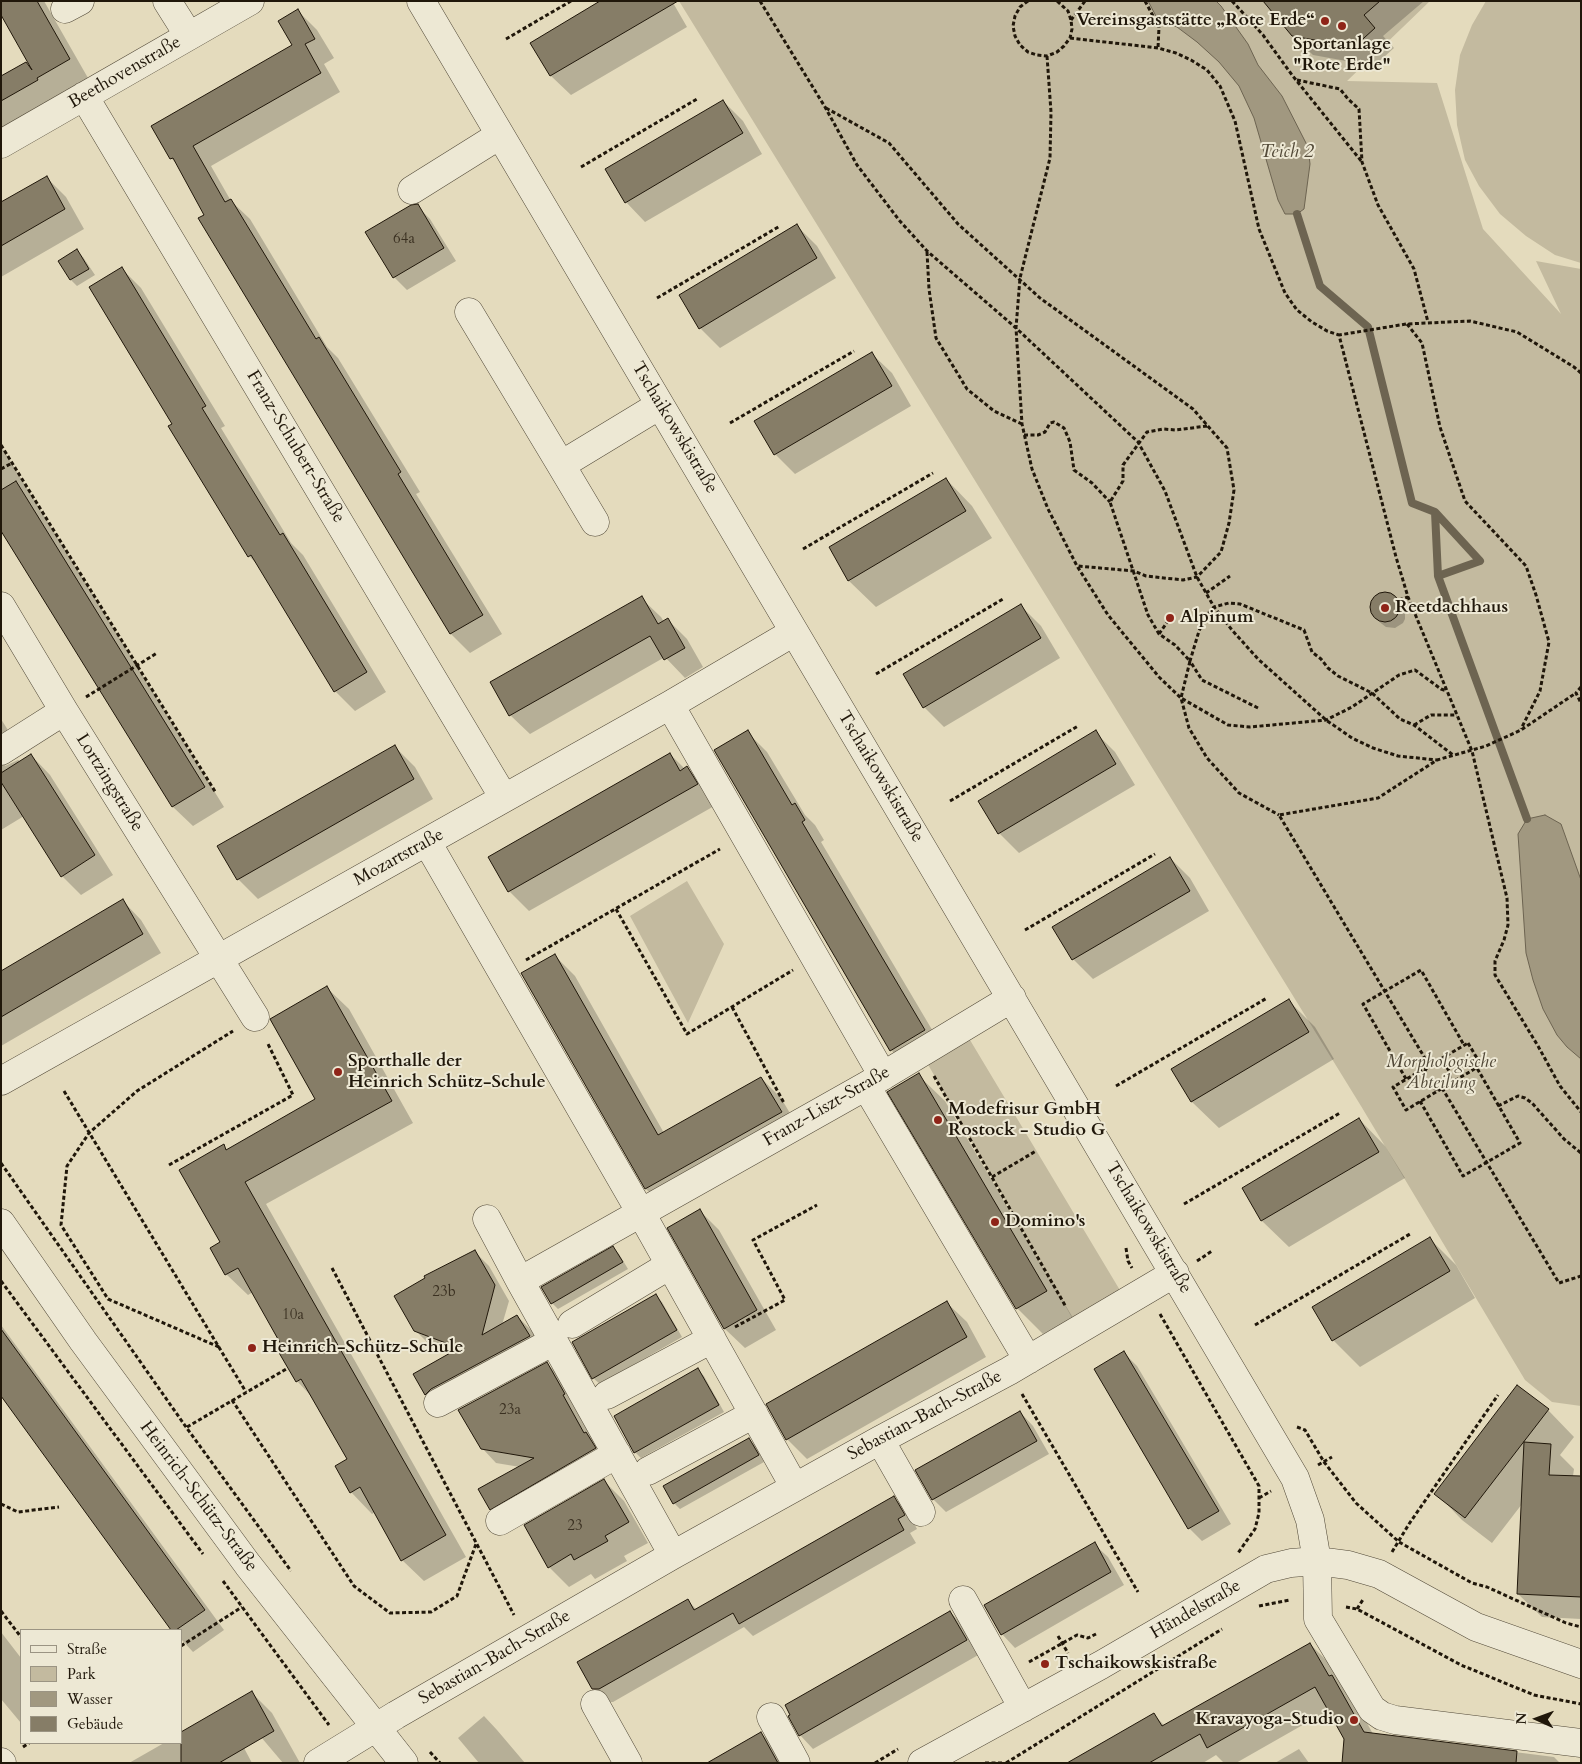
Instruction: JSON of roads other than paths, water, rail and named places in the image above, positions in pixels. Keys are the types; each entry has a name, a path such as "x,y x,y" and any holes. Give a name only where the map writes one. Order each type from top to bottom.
{"street":[{"path":"168,1 189,36"},
{"name":"Beethovenstraße","path":"1,144 250,1"},
{"name":"Tschaikowskistraße","path":"420,1 1012,998 1186,1267 1295,1478 1310,1520 1317,1561 1318,1619 1372,1709 1382,1716 1395,1720 1581,1743"},
{"name":"Franz-Schubert-Straße","path":"84,96 504,798"},
{"path":"412,190 500,135"},
{"path":"470,312 595,522"},
{"path":"561,465 660,405"},
{"name":"Lortzingstraße","path":"1,606 64,711 255,1017"},
{"name":"Mozartstraße","path":"1,1081 427,842 794,632"},
{"path":"670,704 815,957 875,1081 1019,1366"},
{"path":"1,751 64,711"},
{"path":"427,842 641,1213 794,1486"},
{"name":"Franz-Liszt-Straße","path":"641,1213 922,1054 1012,998"},
{"path":"520,1281 641,1213"},
{"path":"487,1219 520,1281 563,1332 617,1454 673,1554"},
{"name":"Heinrich-Schütz-Straße","path":"1,1223 83,1341 248,1565 404,1763"},
{"path":"438,1403 563,1332 670,1265"},
{"name":"Sebastian-Bach-Straße","path":"318,1763 673,1554 794,1486 1019,1366 1186,1267"},
{"path":"608,1395 712,1340"},
{"path":"648,1471 754,1414"},
{"path":"880,1440 921,1512"},
{"path":"500,1521 617,1454"},
{"path":"1317,1561 1348,1565 1378,1574 1476,1627 1581,1664"},
{"name":"Händelstraße","path":"911,1755 1023,1708 1266,1569 1291,1563 1317,1561"},
{"path":"963,1600 1023,1708"},
{"path":"595,1704 628,1763"},
{"path":"771,1718 796,1763"}],"water":[{"name":"Teich 2","path":"1148,1 1216,1 1221,6 1248,44 1258,65 1282,96 1308,147 1310,164 1304,209 1297,214 1285,214 1278,200 1254,118 1239,86 1219,62 1197,42 1177,27 1157,18"},
{"path":"1545,815 1561,824 1581,880 1581,1059 1557,1035 1543,1009 1526,953 1518,834 1527,819"}],"waterway":[{"path":"1297,214 1320,286 1368,327 1412,503 1435,512 1438,576 1527,819"},
{"path":"1435,512 1480,561 1438,576"}],"place":[{"name":"Vereinsgaststätte „Rote Erde“","path":"1325,21"},
{"name":"Sportanlage \"Rote Erde\"","path":"1342,26"},
{"name":"Reetdachhaus","path":"1385,608"},
{"name":"Alpinum","path":"1170,618"},
{"name":"Sporthalle der Heinrich Schütz-Schule","path":"338,1072"},
{"name":"Modefrisur GmbH Rostock - Studio G","path":"938,1120"},
{"name":"Domino's","path":"995,1222"},
{"name":"Heinrich-Schütz-Schule","path":"252,1348"},
{"name":"Tschaikowskistraße","path":"1045,1664"},
{"name":"Kravayoga-Studio","path":"1354,1720"}],"park label":[{"name":"Morphologische Abteilung","path":"1441,1073"}]}
